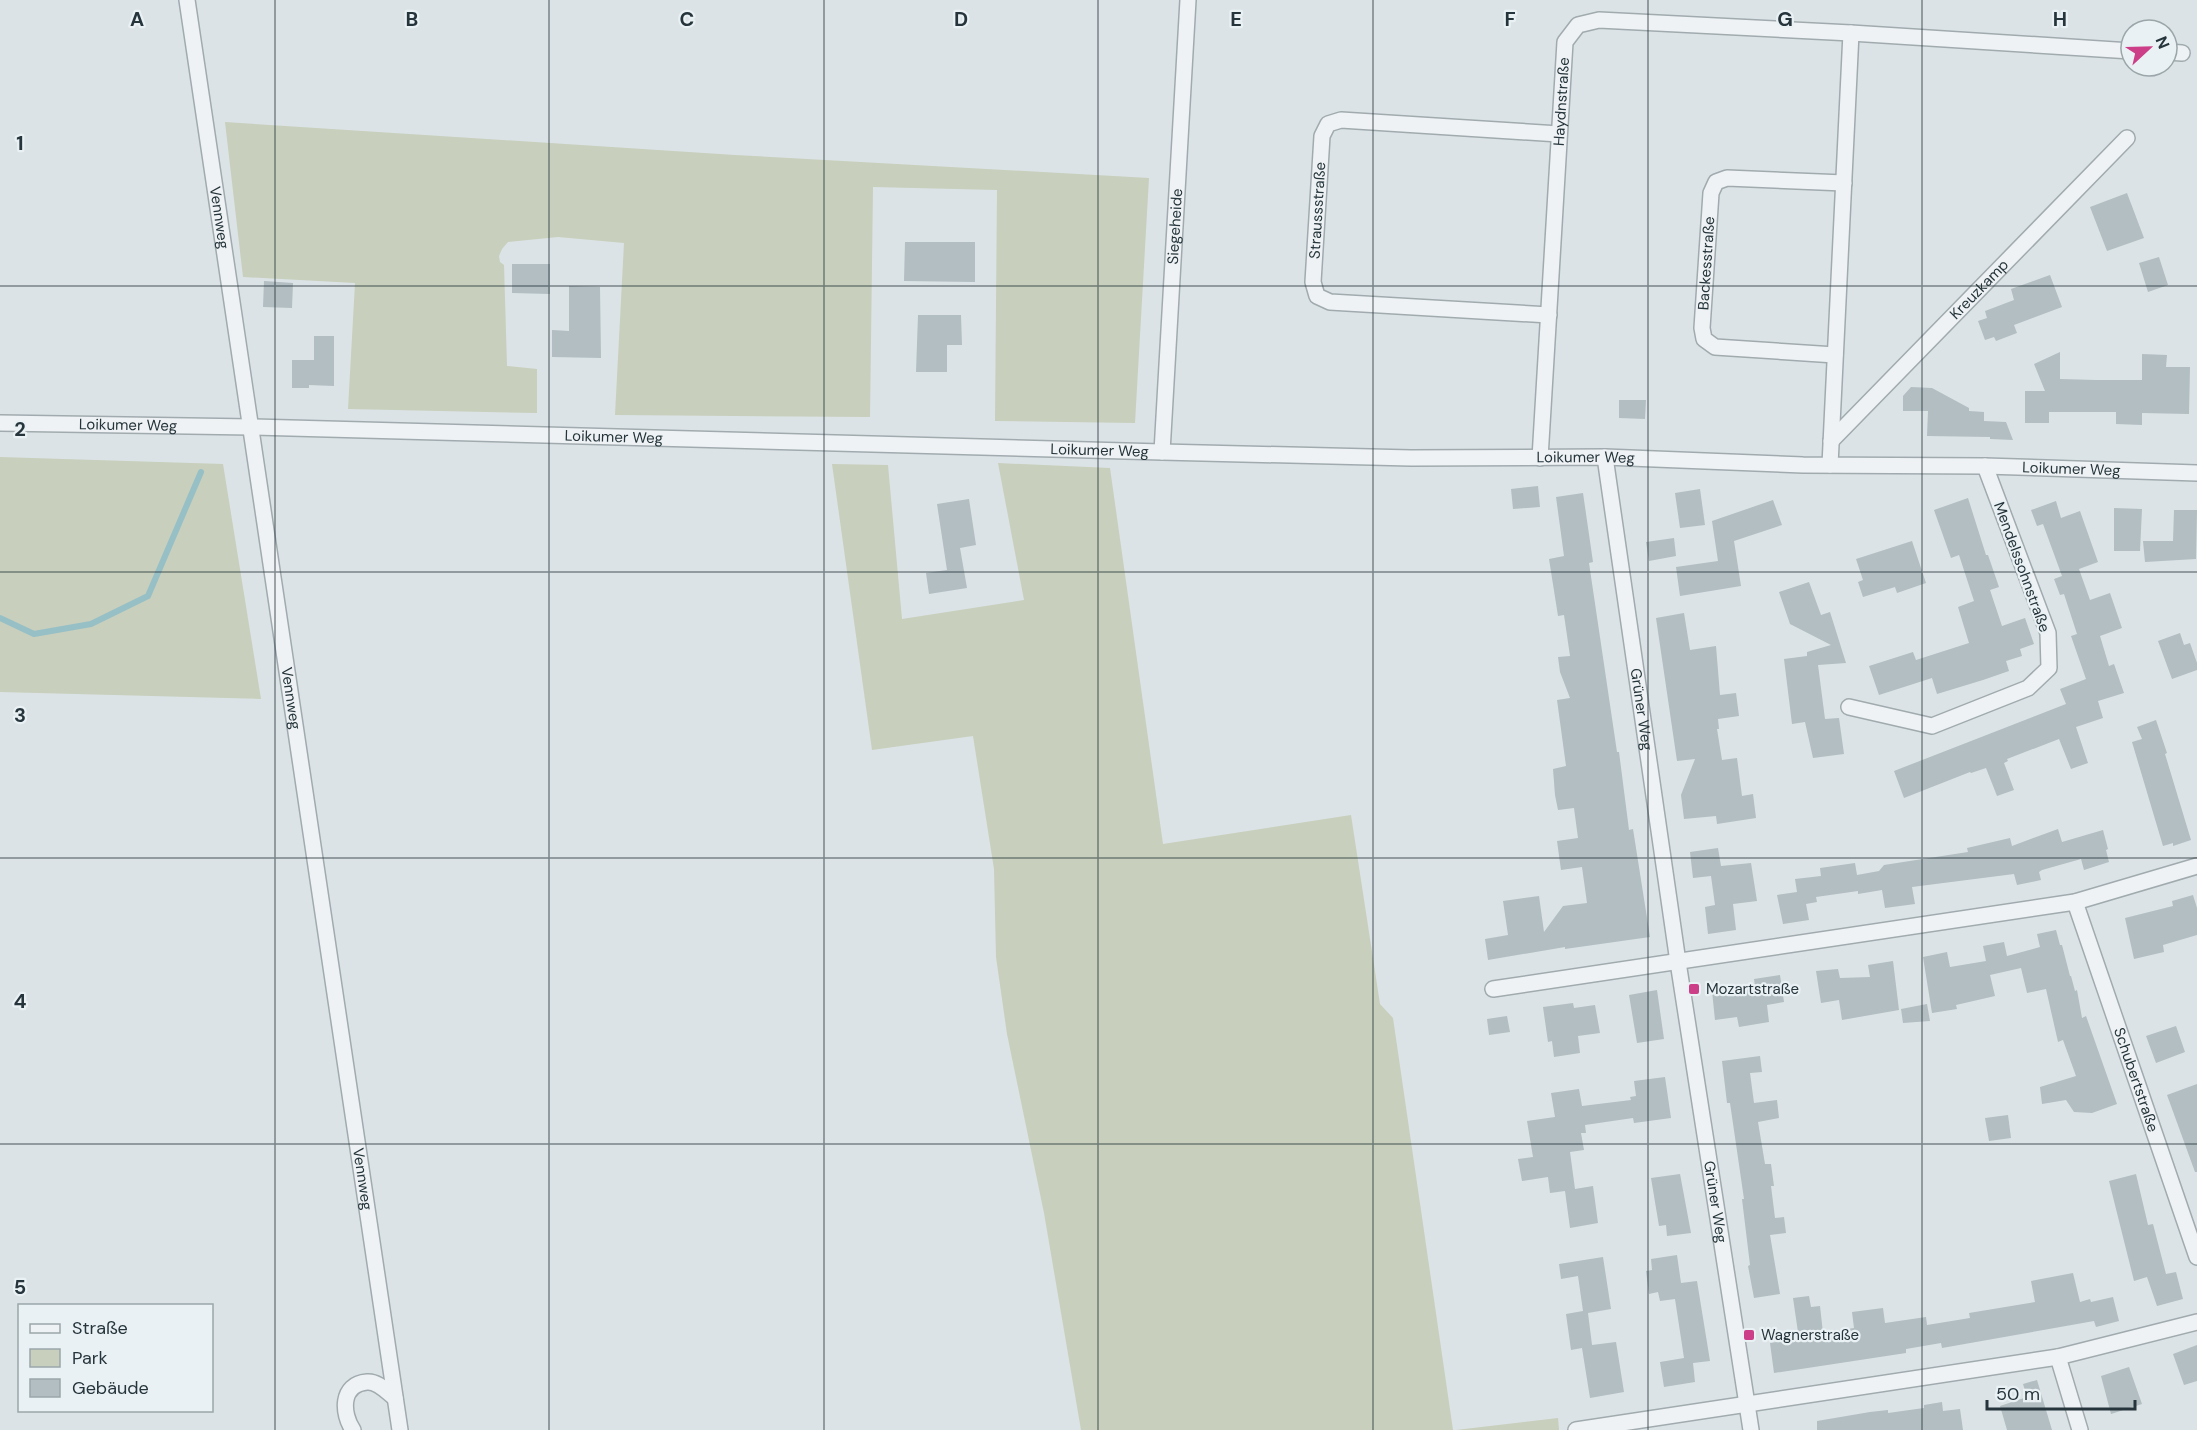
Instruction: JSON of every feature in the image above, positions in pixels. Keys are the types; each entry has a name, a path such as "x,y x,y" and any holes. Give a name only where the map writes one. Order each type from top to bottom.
{"street":[{"name":"Vennweg","path":"187,0 400,1430"},
{"name":"Siegeheide","path":"1162,452 1188,0"},
{"name":"Haydnstraße","path":"1540,458 1565,42 1578,25 1599,20 2119,50"},
{"path":"1830,465 1851,33"},
{"name":"Straussstraße","path":"1549,315 1330,302 1317,296 1313,282 1322,136 1328,124 1341,120 1559,134"},
{"name":"Kreuzkamp","path":"1831,441 2127,138"},
{"name":"Backesstraße","path":"1834,354 1715,347 1704,339 1702,327 1711,193 1716,182 1727,178 1844,183"},
{"name":"Loikumer Weg","path":"0,423 250,427 1411,458 1605,457 1830,465 1985,466 2197,473"},
{"name":"Grüner Weg","path":"1605,457 1678,962 1751,1430"},
{"name":"Mendelssohnstraße","path":"1849,707 1932,726 2028,688 2049,668 2048,633 1985,466"},
{"path":"1493,989 2075,902 2197,866"},
{"name":"Schubertstraße","path":"2075,902 2197,1257"},
{"path":"1576,1430 2058,1358 2197,1322"},
{"path":"2058,1358 2080,1430"},
{"path":"352,1430 346,1420 344,1403 347,1395 355,1386 367,1382 381,1386 395,1398"}],"green space":[{"path":"225,122 735,155 1149,178 1135,423 995,421 997,190 873,187 870,417 615,415 624,243 558,237 508,242 499,256 500,262 504,265 507,366 537,369 537,413 348,409 355,283 243,277"},
{"path":"0,457 223,464 261,699 0,692"},
{"path":"998,463 1110,468 1163,844 1351,815 1380,1004 1393,1018 1453,1430 1081,1430 1044,1213 1007,1034 996,957 994,869 973,736 872,750 832,464 888,465 902,619 1024,600"},
{"path":"1558,1418 1559,1430 1456,1430"}],"building":[{"path":"2127,193 2144,238 2107,251 2090,207"},
{"path":"905,242 975,242 975,282 904,281"},
{"path":"2159,257 2168,285 2148,292 2139,263"},
{"path":"512,264 550,264 550,294 512,293"},
{"path":"2050,275 2062,307 2014,325 2017,333 1996,341 1994,337 1985,340 1978,321 1987,318 1985,311 2014,300 2011,289"},
{"path":"264,281 293,283 292,308 263,307"},
{"path":"569,286 600,287 601,358 552,357 552,330 569,331"},
{"path":"918,315 961,315 962,345 947,345 947,372 916,372"},
{"path":"314,336 334,336 334,386 309,385 309,388 292,388 292,360 314,360"},
{"path":"2060,352 2060,379 2142,380 2142,354 2167,355 2166,367 2190,367 2189,414 2142,413 2142,425 2116,424 2116,412 2049,412 2049,423 2025,423 2025,391 2045,391 2034,364"},
{"path":"1911,387 1932,388 1969,408 1969,411 1984,412 1984,421 2006,422 2013,440 1990,439 1990,437 1927,436 1928,411 1903,411 1903,396"},
{"path":"1619,400 1646,400 1645,419 1619,418"},
{"path":"1538,486 1540,507 1513,509 1511,489"},
{"path":"1700,489 1705,525 1680,528 1675,493"},
{"path":"1583,493 1593,562 1589,563 1617,752 1619,752 1629,830 1633,829 1650,937 1565,949 1565,947 1488,960 1485,939 1508,935 1503,901 1539,896 1544,932 1563,906 1587,903 1582,867 1561,870 1557,841 1578,838 1574,808 1558,810 1555,795 1553,769 1566,766 1557,700 1570,698 1560,672 1558,657 1570,656 1564,615 1558,616 1549,559 1564,556 1556,497"},
{"path":"1968,498 1999,587 1990,590 2002,626 2025,618 2034,644 2020,649 2022,656 2006,661 2009,671 1983,680 1937,694 1932,678 1879,695 1869,666 1913,652 1916,660 1969,643 1958,607 1974,601 1959,555 1951,558 1934,510"},
{"path":"969,499 976,545 960,548 967,588 929,594 926,573 947,570 937,504"},
{"path":"1773,500 1782,525 1734,541 1741,586 1680,596 1676,567 1718,561 1712,521"},
{"path":"2056,501 2061,518 2080,511 2098,562 2079,569 2090,600 2110,593 2122,628 2100,636 2109,666 2114,664 2124,693 2098,701 2103,718 2076,727 2088,763 2071,769 2059,739 2007,759 2008,761 2004,763 2014,790 1997,796 1986,768 1904,798 1894,771 2066,704 2060,689 2086,679 2071,636 2077,634 2064,594 2060,595 2054,579 2062,576 2043,524 2037,526 2031,510"},
{"path":"2114,508 2142,509 2140,551 2114,551"},
{"path":"2174,510 2197,510 2196,559 2145,562 2143,541 2173,541"},
{"path":"1674,538 1676,556 1649,561 1646,542"},
{"path":"1912,541 1926,583 1897,593 1895,587 1863,597 1858,582 1863,580 1856,559"},
{"path":"1809,582 1821,615 1830,612 1846,663 1818,665 1825,719 1839,718 1844,754 1813,758 1805,722 1792,724 1784,659 1807,656 1807,652 1831,645 1790,624 1779,592"},
{"path":"1684,613 1690,650 1716,646 1720,695 1736,693 1739,716 1718,719 1719,729 1717,729 1722,760 1737,758 1742,796 1753,794 1756,818 1717,824 1716,816 1684,819 1681,795 1695,759 1677,761 1656,618"},
{"path":"2180,633 2184,645 2190,643 2197,670 2172,679 2158,641"},
{"path":"2156,720 2191,840 2173,846 2173,843 2163,846 2132,742 2142,739 2137,727"},
{"path":"2058,829 2062,842 2103,830 2109,862 2084,870 2081,859 2042,870 2039,872 2041,880 2017,885 2014,874 1912,887 1915,904 1885,908 1882,890 1816,897 1817,902 1806,904 1809,920 1783,924 1777,895 1797,892 1795,879 1821,876 1820,868 1855,863 1857,875 1879,871 1884,865 1968,852 1967,848 2010,838 2012,846"},
{"path":"1718,848 1721,866 1751,863 1757,901 1733,904 1736,930 1708,934 1705,907 1715,905 1711,876 1693,878 1690,852"},
{"path":"2193,895 2197,908 2197,935 2163,945 2164,952 2134,959 2125,918 2173,906 2172,901"},
{"path":"2056,930 2075,991 2077,990 2082,1018 2086,1016 2117,1104 2092,1113 2074,1112 2066,1100 2042,1104 2040,1087 2076,1076 2063,1040 2058,1042 2046,989 2027,993 2021,968 1990,975 1995,996 1956,1005 1957,1009 1932,1013 1923,957 1947,952 1950,967 1986,961 1983,946 2004,942 2007,956 2040,947 2037,934"},
{"path":"1893,961 1899,1010 1842,1020 1839,1000 1821,1003 1816,971 1838,969 1840,978 1870,977 1868,965"},
{"path":"1780,975 1784,1002 1767,1005 1769,1022 1739,1027 1737,1017 1715,1020 1712,991 1755,986 1754,979"},
{"path":"1657,990 1664,1039 1637,1043 1629,995"},
{"path":"1573,1003 1574,1008 1595,1005 1600,1033 1578,1036 1580,1053 1554,1057 1552,1041 1548,1042 1543,1007"},
{"path":"1927,1004 1930,1021 1903,1023 1901,1009"},
{"path":"1507,1016 1510,1032 1489,1035 1487,1019"},
{"path":"2176,1026 2185,1052 2156,1063 2146,1036"},
{"path":"1760,1056 1762,1072 1750,1073 1754,1103 1777,1100 1779,1118 1758,1122 1765,1164 1771,1164 1775,1218 1784,1217 1786,1233 1770,1235 1780,1294 1754,1298 1748,1266 1750,1265 1742,1199 1744,1199 1722,1061"},
{"path":"1665,1077 1671,1118 1634,1123 1633,1118 1585,1125 1586,1133 1581,1133 1584,1150 1570,1152 1575,1189 1593,1186 1598,1223 1570,1228 1565,1191 1550,1193 1548,1177 1522,1181 1518,1159 1533,1157 1527,1121 1555,1117 1551,1093 1579,1089 1582,1106 1631,1100 1630,1097 1636,1096 1634,1081"},
{"path":"2197,1084 2197,1172 2195,1172 2167,1095"},
{"path":"2008,1115 2011,1138 1989,1141 1985,1118"},
{"path":"1680,1174 1691,1233 1667,1236 1666,1225 1659,1226 1651,1178"},
{"path":"2136,1174 2148,1225 2153,1224 2166,1274 2176,1272 2183,1299 2157,1306 2147,1277 2134,1281 2109,1181"},
{"path":"1677,1255 1681,1283 1697,1281 1710,1361 1693,1363 1695,1382 1664,1387 1660,1362 1684,1358 1675,1299 1660,1301 1658,1292 1649,1294 1646,1271 1652,1270 1651,1259"},
{"path":"1603,1257 1611,1309 1588,1313 1592,1345 1616,1342 1624,1392 1590,1398 1582,1348 1571,1350 1566,1314 1583,1311 1578,1276 1561,1279 1559,1264"},
{"path":"2073,1273 2080,1302 2113,1297 2119,1321 2096,1327 2094,1321 1942,1348 1941,1343 1906,1349 1906,1353 1774,1373 1770,1343 1799,1339 1793,1298 1809,1296 1811,1307 1820,1306 1823,1333 1854,1328 1852,1312 1883,1308 1885,1323 1926,1317 1927,1325 1970,1318 1969,1313 2035,1302 2031,1281"},
{"path":"2197,1345 2197,1381 2184,1385 2173,1354"},
{"path":"2129,1367 2142,1404 2111,1414 2101,1376"},
{"path":"2037,1380 2052,1430 2007,1430 2000,1406 2027,1397 2023,1384"},
{"path":"1942,1402 1943,1411 1960,1409 1963,1430 1817,1430 1817,1421 1870,1412 1888,1410 1888,1413 1924,1408 1924,1405"}],"waterway":[{"path":"0,618 34,634 91,624 148,596 201,472"}],"place":[{"name":"Mozartstraße","path":"1694,989"},
{"name":"Wagnerstraße","path":"1749,1335"}]}
